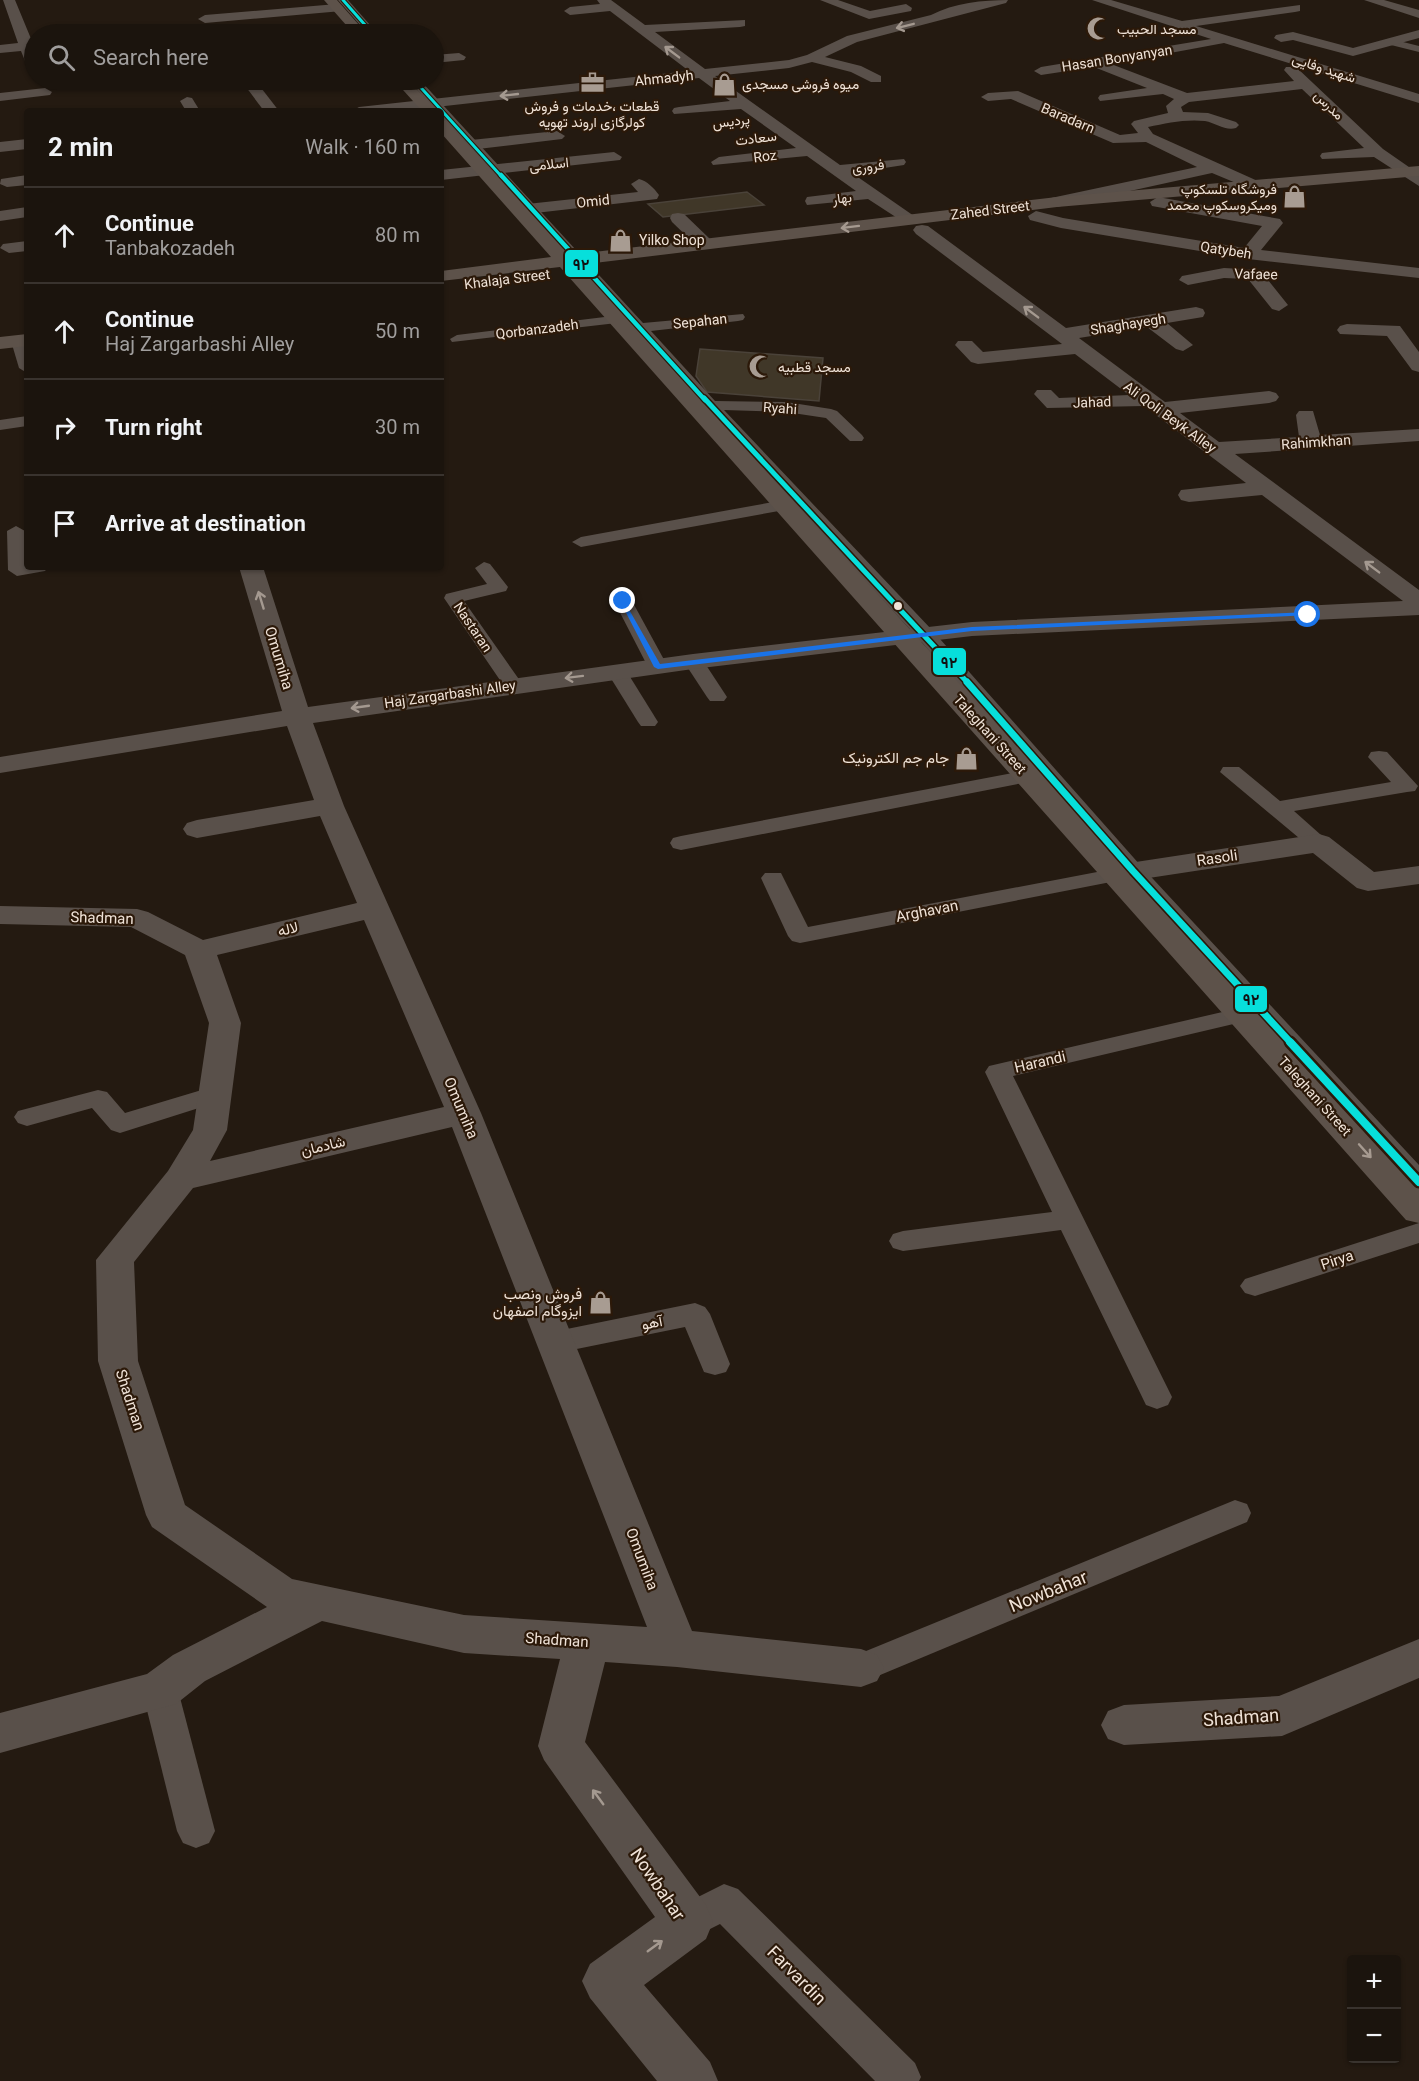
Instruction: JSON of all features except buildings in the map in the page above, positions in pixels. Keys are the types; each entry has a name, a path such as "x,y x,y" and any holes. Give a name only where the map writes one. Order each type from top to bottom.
{"main road":[{"path":"336,2 353,24"},
{"name":"Taleghani Street","path":"412,90 431,108"},
{"name":"Taleghani Street","path":"444,122 526,209 543,238 569,269 627,325 702,405 784,505 914,636 1028,776 1124,872 1242,1014 1419,1211"},
{"name":"Zahed Street","path":"915,225 1057,202 1254,185 1416,176"},
{"name":"Zahed Street","path":"569,269 705,244 1036,216 1416,176"},
{"path":"493,276 543,238"},
{"name":"Khalaja Street","path":"449,281 569,269"},
{"path":"493,276 538,282"},
{"path":"0,329 18,337"}],"street":[{"path":"267,0 201,13 336,2"},
{"path":"826,0 869,15 919,5 902,0"},
{"name":"Ahmadyh","path":"444,109 789,64 812,58 852,39 1002,0"},
{"path":"1098,0 1229,40"},
{"path":"1370,0 1419,14"},
{"path":"570,10 608,2"},
{"name":"Ali Qoli Beyk Alley","path":"608,2 727,92 746,97 762,117 915,225 1419,602"},
{"path":"1390,6 1419,2"},
{"path":"7,7 24,36"},
{"path":"928,7 945,13"},
{"path":"1238,7 1277,10 1295,8"},
{"path":"1176,24 1257,8"},
{"path":"642,29 740,23"},
{"path":"1249,44 1299,32 1353,52 1419,34"},
{"name":"شهید وفایی","path":"1229,40 1249,44 1419,99"},
{"name":"Hasan Bonyanyan","path":"1041,71 1229,40"},
{"name":"مدرس","path":"1249,44 1273,56 1307,84 1377,152 1416,176"},
{"path":"0,49 24,48"},
{"path":"444,58 459,57"},
{"path":"812,58 856,69 876,79"},
{"path":"1094,62 1185,98"},
{"path":"789,64 808,76"},
{"path":"0,83 24,84"},
{"path":"1177,116 1173,106 1185,98 1307,84"},
{"path":"0,97 24,90"},
{"path":"44,90 51,108"},
{"path":"256,90 270,108"},
{"path":"1105,98 1166,90"},
{"name":"Baradarn","path":"988,97 1013,94 1118,140 1148,137"},
{"path":"679,111 746,97"},
{"path":"1018,111 1041,107"},
{"path":"1231,124 1208,117 1177,116 1139,124 1148,137 1254,185"},
{"name":"پردیس","path":"699,125 762,117"},
{"name":"سعادت","path":"766,137 787,134"},
{"path":"467,146 557,136"},
{"path":"0,147 24,144"},
{"name":"Roz","path":"719,162 811,151"},
{"path":"1328,156 1377,152"},
{"name":"اسلامی","path":"444,175 614,157"},
{"name":"فروری","path":"838,170 898,162"},
{"path":"1057,202 1213,168"},
{"path":"7,182 24,180"},
{"name":"Omid","path":"526,209 651,195 641,185 668,185"},
{"name":"بهار","path":"813,201 872,194"},
{"path":"1158,202 1274,223 1248,254"},
{"path":"0,216 24,212"},
{"name":"Qatybeh","path":"1036,216 1061,223 1248,254 1419,273"},
{"path":"678,218 705,244"},
{"path":"9,248 24,246"},
{"name":"Vafaee","path":"1188,280 1224,273 1256,276 1294,274 1322,263"},
{"path":"1256,276 1279,305"},
{"path":"1150,320 1183,345"},
{"name":"Shaghayegh","path":"1061,335 1150,320 1192,320"},
{"path":"1347,330 1394,330 1419,366"},
{"path":"965,345 978,358 1077,348"},
{"name":"Jahad","path":"1044,394 1054,404 1152,404 1269,397"},
{"path":"1306,415 1311,442"},
{"name":"Rahimkhan","path":"1212,449 1419,435"},
{"path":"1190,495 1265,488"},
{"name":"Omumiha","path":"252,570 297,716 330,806 464,1113 677,1648"},
{"name":"Haj Zargarbashi Alley","path":"0,765 297,716 513,685 972,629 1419,608"},
{"path":"197,829 330,806"},
{"path":"1319,843 1368,882 1419,875"},
{"name":"Rasoli","path":"1124,872 1319,843"},
{"name":"لاله","path":"199,950 376,908"},
{"name":"Shadman","path":"0,915 137,918 199,950 225,1023 210,1130 181,1179 115,1260 118,1361 167,1515 281,1594 464,1634 677,1648 861,1668"},
{"name":"شادمان","path":"181,1179 464,1113"},
{"path":"0,1733 160,1690 189,1668 318,1602"},
{"name":"Nowbahar","path":"587,1642 561,1746 688,1922 608,1981 691,2081"},
{"name":"Shadman","path":"1124,1725 1282,1716 1419,1658"}],"lane":[{"path":"336,2 361,24"},
{"path":"1391,42 1419,49"},
{"name":"Taleghani Street","path":"420,90 432,108"},
{"name":"Taleghani Street","path":"526,209 569,269 627,325"},
{"name":"Sepahan","path":"627,325 738,317"},
{"name":"Qorbanzadeh","path":"457,339 627,325"},
{"path":"18,337 24,358"},
{"name":"Taleghani Street","path":"702,405 914,636 1124,872 1419,1182"},
{"name":"Ryahi","path":"702,405 786,407 831,414 856,438"},
{"path":"0,425 24,421"},
{"path":"581,542 784,505"},
{"path":"16,531 17,570 24,569"},
{"name":"Nastaran","path":"484,568 499,587 453,598 513,685"},
{"path":"623,601 658,667"},
{"path":"694,662 717,697"},
{"path":"617,672 648,722"},
{"path":"1275,808 1407,786 1379,757"},
{"path":"1231,772 1319,843"},
{"path":"681,843 1028,776"},
{"name":"Arghavan","path":"773,878 800,936 1124,872"},
{"name":"Harandi","path":"1157,1397 998,1072 1242,1014"},
{"path":"27,1117 98,1098 120,1124 215,1095"},
{"path":"903,1241 1070,1219"},
{"name":"Pirya","path":"1255,1286 1419,1233"},
{"name":"آهو","path":"557,1342 695,1314 715,1364"},
{"name":"Nowbahar","path":"861,1668 1235,1513"},
{"path":"160,1690 196,1831"},
{"name":"Farvardin","path":"688,1922 724,1902 900,2077"}],"transit line":[{"name":"۹۲","path":"343,0 364,24"},
{"name":"۹۲","path":"423,90 440,108"},
{"name":"۹۲","path":"444,113 710,405 925,634 1133,871 1419,1182"}],"place":[{"name":"مسجد الحبیب","path":"1099,29"},
{"name":"قطعات ،خدمات و فروش کولرگازی اروند تهویه","path":"592,82"},
{"name":"میوه فروشی مسجدی","path":"724,84"},
{"name":"فروشگاه تلسکوپ ومیکروسکوپ محمد","path":"1295,197"},
{"name":"Yilko Shop","path":"621,240"},
{"name":"مسجد قطبیه","path":"760,367"},
{"name":"جام جم الکترونیک","path":"967,758"},
{"name":"فروش ونصب ایزوگام اصفهان","path":"600,1303"}],"route":[{"path":"623,601 658,667 972,629 1308,615"}]}
